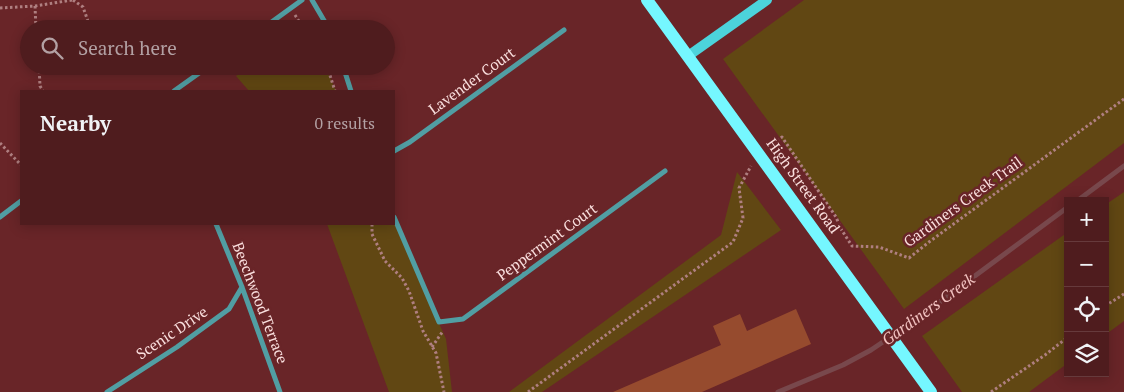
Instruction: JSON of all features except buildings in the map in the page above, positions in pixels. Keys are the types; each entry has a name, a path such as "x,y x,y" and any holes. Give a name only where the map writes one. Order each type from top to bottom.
{"main road":[{"name":"High Street Road","path":"647,0 931,392"}],"street":[{"path":"274,20 302,0"},
{"path":"312,0 324,20"},
{"path":"688,56 767,0"},
{"name":"Lavender Court","path":"395,150 410,142 564,30"},
{"path":"175,90 196,75"},
{"path":"346,75 351,90"},
{"name":"Peppermint Court","path":"395,219 439,322 463,319 665,171"},
{"path":"0,217 20,202"},
{"name":"Beechwood Terrace","path":"216,225 242,287 280,392"},
{"name":"Scenic Drive","path":"107,392 177,347 229,309 242,287"}],"path":[{"path":"0,8 35,6 73,0 83,7 88,20"},
{"path":"35,6 36,20"},
{"path":"39,75 40,86 42,90"},
{"path":"330,75 335,90"},
{"name":"Gardiners Creek Trail","path":"528,392 733,242 743,218 739,188 759,155 782,137 836,217 852,246 878,247 909,258 936,236 1124,99"},
{"path":"0,143 20,164"},
{"path":"372,225 372,234 385,261 402,278 406,285 423,331 436,353 444,392"},
{"path":"1109,303 1124,294"},
{"path":"991,392 1064,340"}],"shaded area":[{"path":"804,0 1124,0 1124,143 904,309 723,59"},
{"path":"329,75 336,90 248,90 236,76"},
{"path":"737,172 781,230 542,392 509,392 721,235"},
{"path":"1124,192 1124,321 1109,332 1109,242 1109,202"},
{"path":"395,224 446,339 452,392 389,392 327,225"},
{"path":"1064,235 1064,366 1029,392 962,392 922,336"}],"waterway":[{"name":"Gardiners Creek","path":"1082,197 1124,166"},
{"name":"Gardiners Creek","path":"778,392 843,365 871,350 914,321 1064,210"}]}
